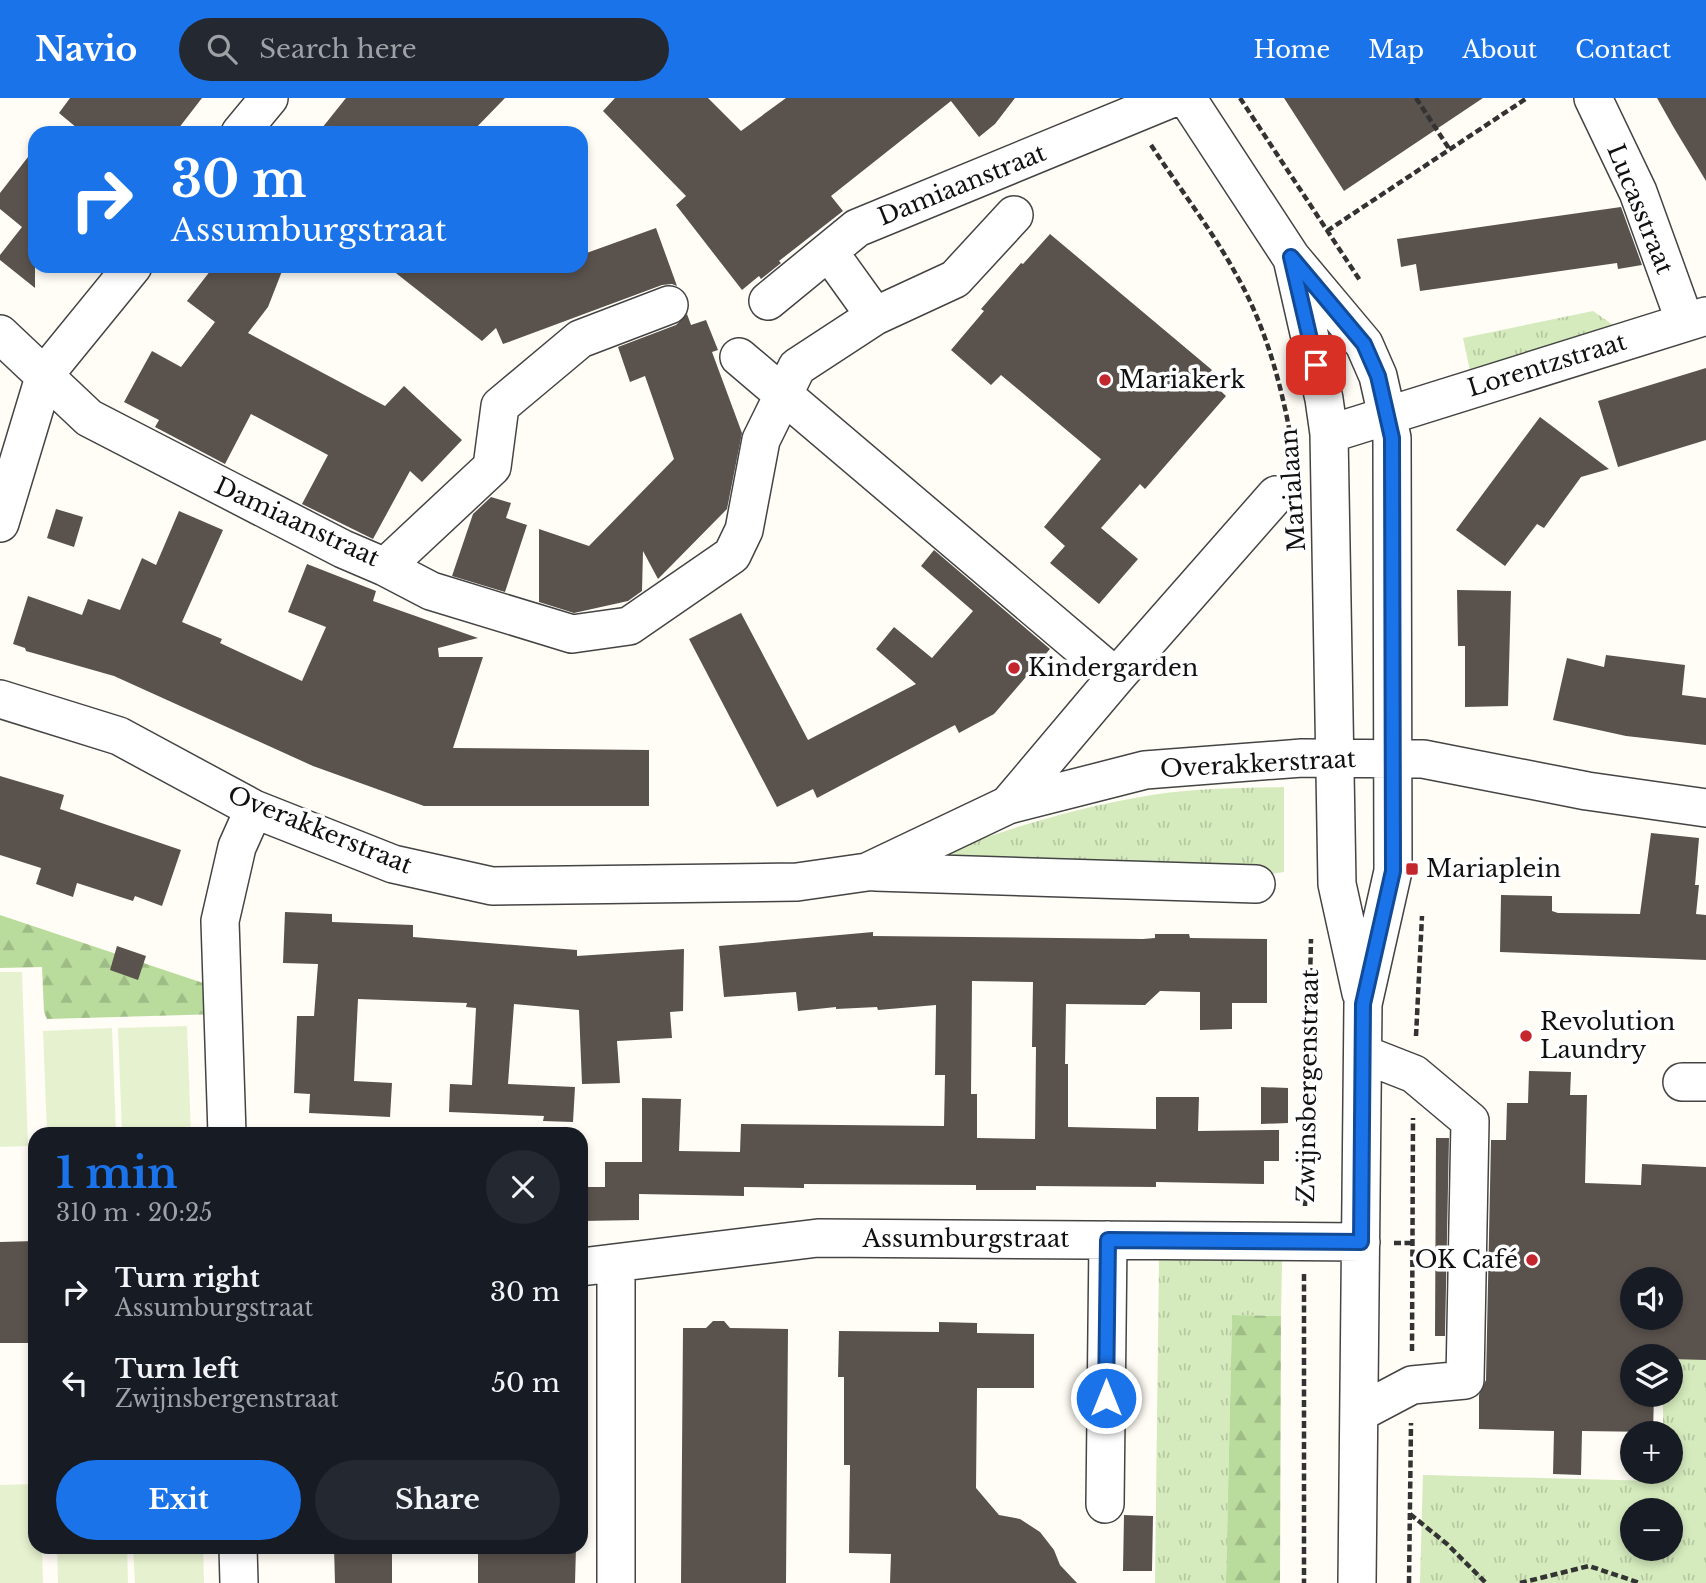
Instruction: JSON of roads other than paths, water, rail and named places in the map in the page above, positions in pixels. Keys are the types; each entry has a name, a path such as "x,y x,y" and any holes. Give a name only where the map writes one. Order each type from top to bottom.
{"street":[{"path":"246,126 269,98"},
{"name":"Damiaanstraat","path":"768,301 857,228 1173,98"},
{"name":"Marialaan","path":"1187,98 1291,257 1364,344 1378,376 1388,415 1394,466 1393,759"},
{"name":"Lucasstraat","path":"1593,98 1695,319"},
{"path":"385,567 431,591 572,634 629,626 732,555 744,530 761,440 797,367 875,316 955,279 1014,215"},
{"path":"829,251 875,316"},
{"name":"Marialaan","path":"1291,257 1324,399 1329,434 1335,758"},
{"path":"0,523 45,374 127,273"},
{"name":"Damiaanstraat","path":"0,334 89,418 343,549 385,567 492,467 500,407 580,339 669,305"},
{"name":"Lorentzstraat","path":"1388,415 1695,319"},
{"path":"739,357 1116,677"},
{"name":"Marialaan","path":"1329,434 1388,415"},
{"path":"1009,804 1276,495"},
{"name":"Overakkerstraat","path":"0,699 118,736 254,808 393,864 492,886 797,882 867,872 1256,884"},
{"name":"Overakkerstraat","path":"867,872 1009,804 1144,771 1302,758 1423,759 1587,791 1706,808"},
{"name":"Zwijnsbergenstraat","path":"1335,758 1337,884 1363,1004 1357,1583"},
{"name":"Zwijnsbergenstraat","path":"1363,1004 1393,871 1393,759"},
{"path":"226,1127 220,921 237,846 254,808"},
{"path":"1359,1413 1412,1385 1465,1380 1470,1121 1414,1074 1363,1054"},
{"name":"Assumburgstraat","path":"616,1583 598,1266 818,1238 1361,1242"},
{"path":"1105,1504 1108,1240"},
{"path":"238,1554 239,1583"}],"place":[{"name":"Mariakerk","path":"1105,380"},
{"name":"Kindergarden","path":"1014,668"},
{"name":"Mariaplein","path":"1412,869"},
{"name":"Revolution Laundry","path":"1526,1036"},
{"name":"OK Café","path":"1532,1260"}]}
